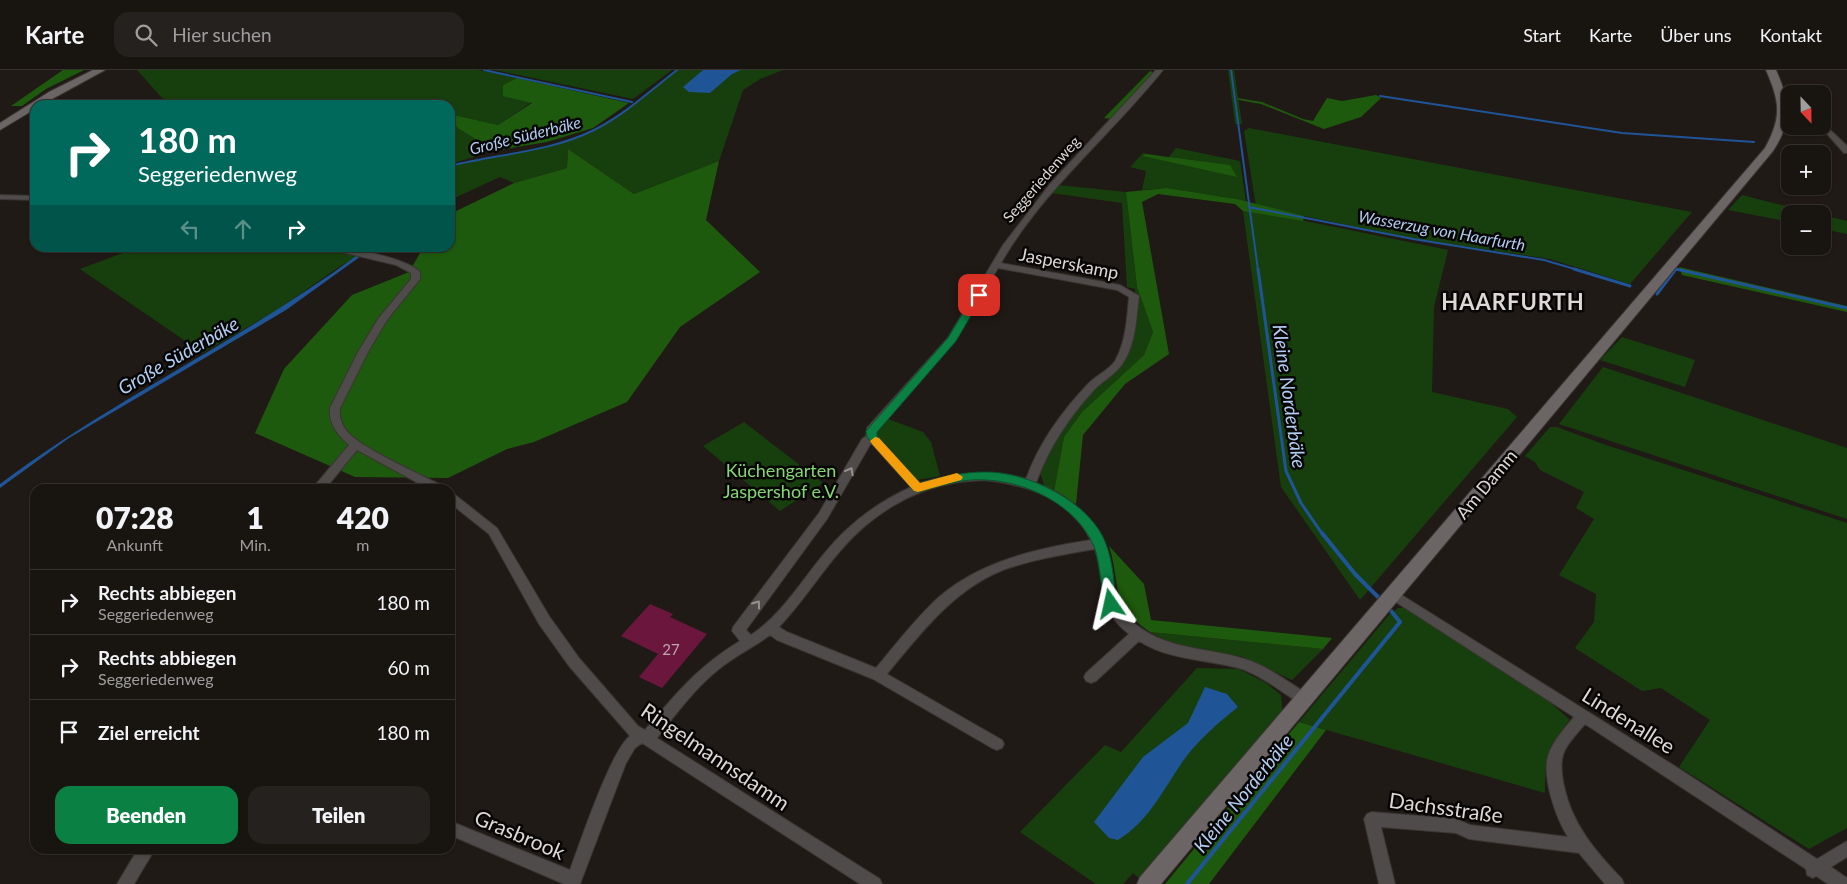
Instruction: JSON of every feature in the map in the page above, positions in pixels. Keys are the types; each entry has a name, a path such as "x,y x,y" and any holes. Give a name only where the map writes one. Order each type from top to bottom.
{"main road":[{"path":"43,100 100,70"},
{"name":"Am Damm","path":"1771,70 1781,87"},
{"path":"0,128 30,108"},
{"name":"Am Damm","path":"1147,884 1768,149 1781,125"}],"street":[{"name":"Seggeriedenweg","path":"749,641 738,631 823,516 866,442 872,437 871,431 952,339 1012,237 1052,186 1160,70"},
{"path":"1831,134 1847,151"},
{"path":"0,197 30,198"},
{"path":"354,252 399,263 416,272 415,279 383,319 363,352 335,408 334,416 340,432 355,445 429,484"},
{"name":"Jasperskamp","path":"996,265 1120,288 1134,296"},
{"path":"1030,484 1038,458 1058,427 1094,384 1118,365 1129,342 1134,296"},
{"path":"872,437 918,488"},
{"path":"322,484 355,445"},
{"path":"572,882 620,760 630,744 644,738 714,664 770,628 845,538 865,518 887,503 918,488 958,477 987,476 1030,484 1071,507 1088,526 1100,544 1111,604 1121,620 1138,634 1175,652 1245,665 1303,698"},
{"name":"Ringelmannsdamm","path":"455,501 493,531 544,620 574,662 633,730 874,884"},
{"path":"878,676 925,619 972,580 1012,563 1100,544"},
{"name":"Lindenallee","path":"1391,596 1583,716 1814,870 1842,884"},
{"path":"770,628 782,636 878,676 997,744"},
{"path":"1091,677 1138,634"},
{"path":"1583,716 1558,749 1555,759 1559,798 1569,828 1581,846 1616,884"},
{"name":"Dachsstraße","path":"1387,884 1372,819 1457,826 1469,832 1581,846"},
{"name":"Grasbrook","path":"455,830 572,882"},
{"path":"1814,870 1847,848"},
{"path":"130,882 144,854"}],"green space":[{"path":"63,70 84,70 46,89 22,106 11,106"},
{"path":"137,70 478,70 517,78 503,85 532,102 498,125 455,115 455,100 167,100 162,98"},
{"path":"495,70 672,70 633,99"},
{"path":"678,70 783,70 760,79 743,90 719,161 634,194 568,149 567,168 514,183 500,177 455,198 455,165 560,143 594,130 637,102"},
{"path":"1228,70 1234,70 1242,124 1235,124"},
{"path":"1150,71 1155,73 1113,119 1104,118"},
{"path":"517,78 629,103 593,128 547,142 494,151 455,126 455,115 498,125 532,103 503,96 503,85"},
{"path":"1376,95 1381,98 1361,117 1324,129 1261,104 1237,98 1262,102 1303,119 1313,121 1327,98 1342,101"},
{"path":"455,126 494,151 455,163"},
{"path":"1249,128 1692,212 1630,284 1550,259 1410,238 1256,206 1244,131"},
{"path":"1176,148 1240,161 1246,202 1167,188 1142,190 1146,171 1130,167 1143,153 1168,158"},
{"path":"568,149 634,194 719,161 706,220 760,272 680,327 627,402 534,442 507,449 448,478 355,477 255,433 284,369 352,295 409,272 421,252 455,252 455,212 514,183 567,168"},
{"path":"1145,154 1230,165 1237,177 1143,156"},
{"path":"1058,185 1126,192 1137,287 1153,332 1144,355 1082,412 1064,437 1054,491 1044,485 1038,466 1043,454 1080,406 1121,363 1135,325 1135,289 1127,287 1122,203 1051,193"},
{"path":"1167,188 1241,200 1304,216 1303,221 1243,211 1235,204 1158,194 1142,202 1169,354 1125,384 1083,435 1076,504 1054,491 1064,437 1082,412 1144,355 1153,332 1137,287 1126,192"},
{"path":"1742,195 1781,205 1781,220 1728,210"},
{"path":"1243,211 1256,211 1448,250 1434,307 1432,392 1508,409 1517,417 1360,600 1281,487"},
{"path":"1831,217 1847,221 1847,234 1831,231"},
{"path":"125,252 353,252 362,254 339,267 277,310 203,353 80,269"},
{"path":"1679,267 1847,306 1847,312 1682,275"},
{"path":"1622,337 1695,360 1685,387 1600,360"},
{"path":"1603,367 1847,448 1847,519 1559,424"},
{"path":"883,417 923,432 931,442 940,476 911,481 875,441 875,427"},
{"name":"Küchengarten Jaspershof e.V.","path":"744,422 823,483 780,511 703,446"},
{"path":"1550,427 1557,427 1603,444 1847,523 1847,828 1809,849 1679,767 1710,720 1661,688 1642,691 1575,648 1594,622 1596,594 1559,575 1594,519 1576,508 1584,492 1540,470 1535,462 1525,456"},
{"path":"1109,546 1144,584 1151,620 1332,638 1323,649 1150,632 1128,612 1122,603"},
{"path":"1398,608 1404,608 1552,700 1553,705 1570,720 1556,739 1549,754 1545,793 1299,722 1389,615"},
{"path":"1150,632 1323,649 1292,680 1243,657 1174,645"},
{"path":"1197,668 1239,669 1266,683 1281,695 1283,716 1143,882 1133,873 1123,884 1096,884 1020,832 1105,745 1121,752"},
{"path":"1299,722 1326,730 1209,884 1165,884"}],"water":[{"path":"703,70 741,70 732,74 710,93 689,92 683,87"},
{"path":"362,252 367,252 286,310 69,438 0,488 0,484 89,423 228,340 319,282"},
{"path":"1205,687 1227,694 1238,707 1195,746 1155,804 1138,824 1118,840 1109,838 1094,822 1143,757 1188,723"}],"building":[{"path":"650,604 673,614 670,617 707,634 662,688 639,677 658,654 621,636"}],"waterway":[{"path":"484,70 632,102"},
{"name":"Große Süderbäke","path":"455,165 541,148 594,130 637,102 677,70"},
{"name":"Kleine Norderbäke","path":"1231,70 1250,207"},
{"path":"1380,96 1622,133 1754,142"},
{"name":"Wasserzug von Haarfurth","path":"1250,207 1413,239 1544,260 1578,270"},
{"name":"Kleine Norderbäke","path":"1250,207 1258,270"},
{"name":"Kleine Norderbäke","path":"1258,269 1286,471 1301,503 1323,535"},
{"name":"Wasserzug von Haarfurth","path":"1574,269 1630,286"},
{"name":"Wasserzug von Haarfurth","path":"1657,294 1675,270"},
{"name":"Wasserzug von Haarfurth","path":"1675,270 1680,270"},
{"name":"Wasserzug von Haarfurth","path":"1675,270 1680,270"},
{"name":"Wasserzug von Haarfurth","path":"1680,270 1847,308"},
{"name":"Kleine Norderbäke","path":"1322,533 1355,574 1381,600"},
{"name":"Kleine Norderbäke","path":"1187,884 1400,622 1387,606"}],"slow traffic":[{"path":"875,441 918,488 957,477"}],"district":[{"name":"HAARFURTH","path":"1513,301"}],"route":[{"path":"979,295 952,339 871,431 872,437 918,488 958,477 987,476 1012,479 1036,486 1071,507 1088,526 1100,544 1111,604"}]}
